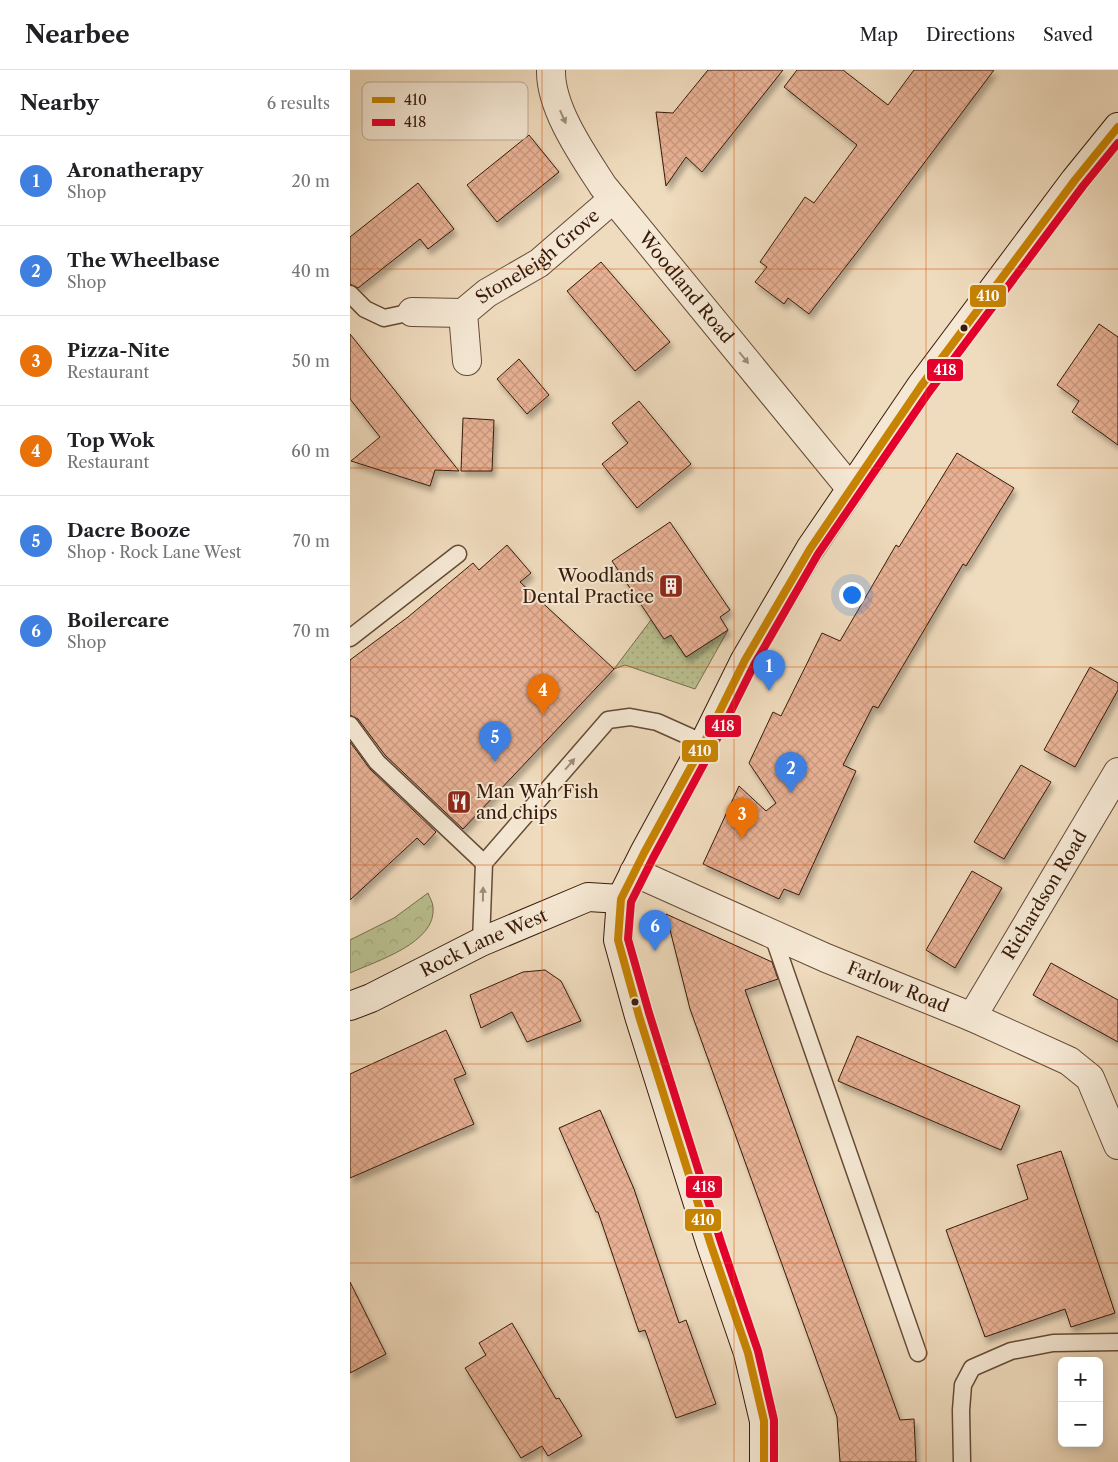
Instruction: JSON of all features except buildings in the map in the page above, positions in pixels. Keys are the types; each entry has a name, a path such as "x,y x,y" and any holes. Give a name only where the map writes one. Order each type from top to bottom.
{"street":[{"name":"Woodland Road","path":"551,70 556,101 573,138 603,186 851,489"},
{"path":"764,1462 764,1421 748,1353 711,1245 639,1016 618,940 621,899 704,743 745,660 810,549 921,386 1075,180 1118,127"},
{"name":"Stoneleigh Grove","path":"412,312 463,314 487,293 539,262 614,199"},
{"name":"Stoneleigh Grove","path":"463,314 467,361"},
{"name":"Richardson Road","path":"972,1018 1118,772"},
{"name":"Farlow Road","path":"634,872 826,958 1069,1060 1090,1078 1118,1145"},
{"name":"Rock Lane West","path":"350,1006 372,998 481,942 588,898 621,899"}],"lane":[{"path":"350,294 365,309 384,318 412,312"},
{"path":"350,638 458,554"},
{"path":"481,942 484,863 608,720 630,717 657,722 704,743"},
{"path":"350,725 377,762 484,863"},
{"path":"772,933 918,1353"},
{"path":"962,1462 963,1385 972,1368 1011,1351 1044,1344 1118,1342"}],"green space":[{"path":"651,620 671,635 686,657 728,630 695,689 625,665 614,669"},
{"path":"428,893 433,907 432,920 425,931 403,949 350,973 350,940 394,918"}],"transit line":[{"name":"410","path":"764,1462 764,1421 748,1353 711,1245 639,1016 618,940 621,899 704,743 745,660 810,549 921,386 1075,180 1118,127"},
{"name":"418","path":"774,1462 774,1420 758,1351 721,1242 649,1013 628,939 631,902 754,665 818,554 929,392 1083,186 1118,143"}],"place":[{"name":"Woodlands Dental Practice","path":"671,586"},
{"name":"Aronatherapy","path":"769,691"},
{"name":"Top Wok","path":"543,715"},
{"name":"Dacre Booze","path":"495,762"},
{"name":"The Wheelbase","path":"791,793"},
{"name":"Man Wah Fish and chips","path":"459,802"},
{"name":"Pizza-Nite","path":"742,839"},
{"name":"Boilercare","path":"655,951"}]}
